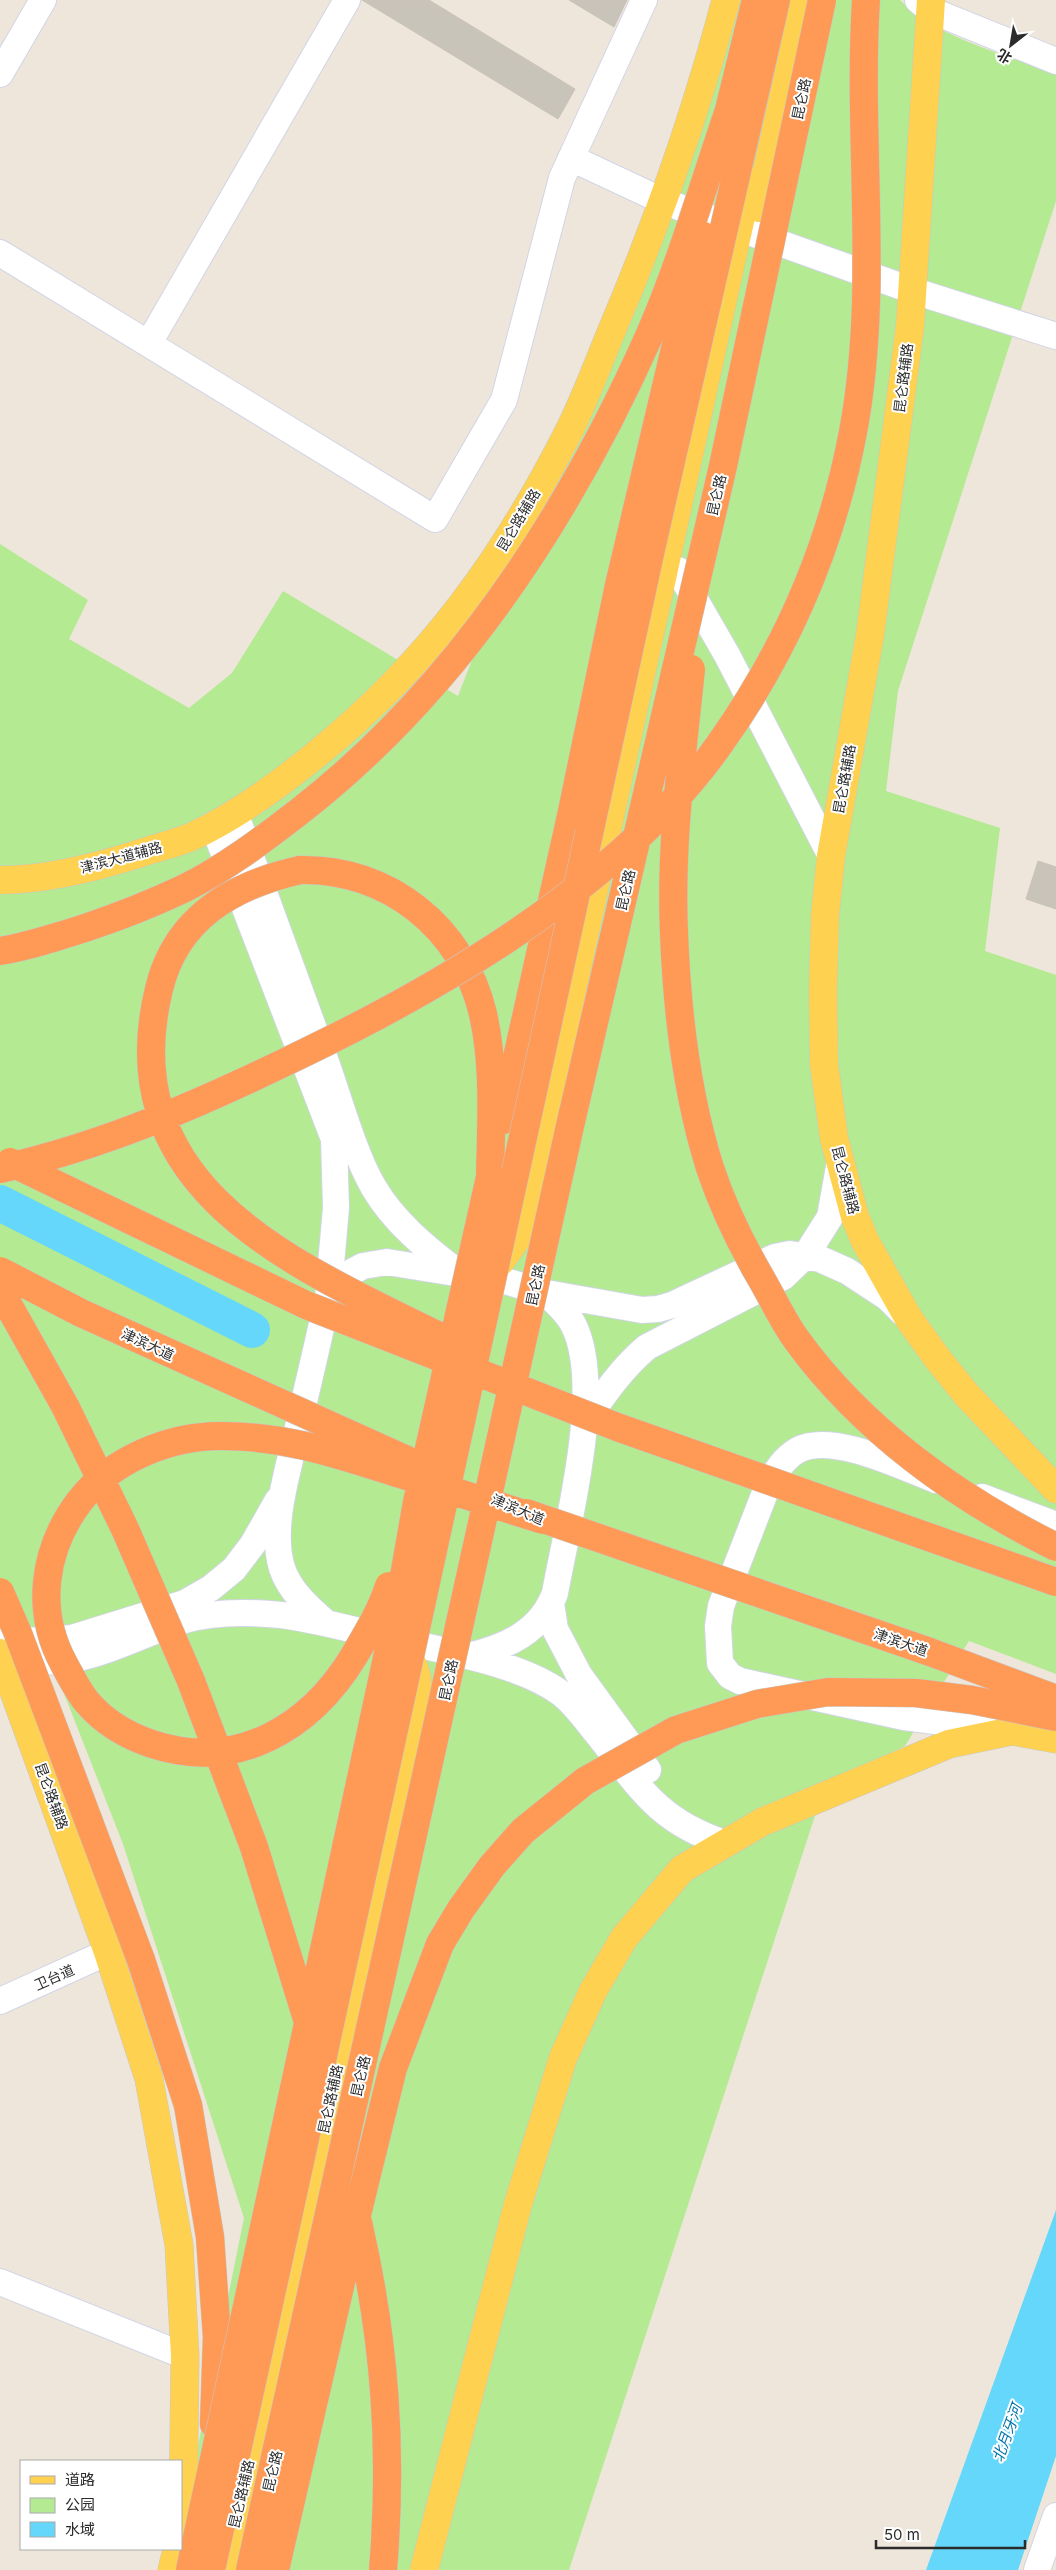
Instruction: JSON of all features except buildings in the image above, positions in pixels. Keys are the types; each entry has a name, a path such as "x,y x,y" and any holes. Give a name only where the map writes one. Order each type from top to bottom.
{"highway":[{"path":"190,2570 401,1593 417,1502 571,816 619,585 686,310 728,113 756,0"},
{"path":"211,2570 649,559 776,0"},
{"name":"昆仑路","path":"250,2570 570,1126 723,466 822,0"},
{"path":"0,1169 106,1141 224,1093 398,1005 527,924 588,879 653,821 718,747 764,674 800,605 825,541 852,437 863,357 866,287 866,0"},
{"path":"0,951 54,938 145,905 185,888 238,856 273,833 331,787 382,740 460,655 509,589 577,482 613,410 651,333 728,113"},
{"path":"723,466 696,628 674,846 674,932 681,1026 693,1098 710,1168 744,1249 795,1338 824,1373 870,1420 924,1466 967,1498 1056,1548"},
{"path":"490,1177 492,1081 483,1014 472,981 454,948 433,923 403,898 370,882 339,872 320,870 300,870 250,884 216,904 196,920 179,944 161,979 151,1032 151,1055 152,1077 170,1138 188,1169 205,1192 224,1211 266,1244 312,1271 617,1426"},
{"path":"0,1158 306,1305 617,1426 1056,1582"},
{"name":"津滨大道","path":"0,1271 81,1313 246,1389 543,1520 930,1652 1056,1700"},
{"path":"0,1290 65,1406 125,1529 191,1681 254,1847 315,2045 336,2122 363,2241 381,2344 388,2441 387,2519 383,2570"},
{"path":"417,1502 387,1592 373,1624 344,1672 327,1694 308,1712 275,1735 252,1745 205,1753 186,1753 144,1742 123,1732 107,1721 87,1702 58,1653 46,1607 45,1592 49,1563 61,1530 73,1510 90,1488 116,1467 136,1455 192,1438 219,1436 264,1438 308,1445 543,1520"},
{"path":"0,1592 17,1631 141,1960 188,2105 210,2237 217,2338 213,2460"},
{"path":"275,2570 392,2068 440,1944 461,1909 492,1866 522,1831 585,1781 676,1730 757,1704 828,1692 916,1693 972,1700 1056,1717"}],"main road":[{"name":"昆仑路辅路","path":"224,819 280,784 364,716 424,653 476,588 524,512 570,429 665,202 706,78 726,0"},
{"path":"546,1293 531,1264 530,1240 678,570 746,231 789,0"},
{"path":"459,1273 479,1271 500,1262 518,1237 746,231 805,0"},
{"name":"昆仑路辅路","path":"926,3 910,326 870,634 830,856 825,915 824,1064 834,1138 855,1217 865,1241 909,1319 966,1394 1056,1489"},
{"name":"津滨大道辅路","path":"0,880 30,878 117,860 189,837 224,819"},
{"name":"昆仑路辅路","path":"223,2570 313,2177 417,1692 417,1676 406,1654 386,1637"},
{"name":"昆仑路辅路","path":"0,1653 108,1952 149,2079 179,2245 184,2356 184,2520 182,2526"},
{"name":"昆仑路辅路","path":"232,2570 326,2172 428,1685 441,1668 469,1656"},
{"path":"424,2570 518,2204 563,2058 593,1991 624,1938 682,1869 762,1822 926,1752 957,1742 1012,1731 1056,1739"},
{"path":"172,2570 177,2550"}],"street":[{"path":"0,74 43,0"},
{"path":"149,343 347,0"},
{"path":"0,253 435,519 504,400 562,178 644,0"},
{"path":"926,3 1056,61"},
{"path":"571,158 665,202 911,290 1056,336"},
{"path":"678,570 727,655 830,856"},
{"path":"224,819 374,1188 392,1212 423,1244 459,1273"},
{"path":"224,819 334,1139 336,1208 327,1301 284,1491 278,1548 282,1569 292,1588 307,1606 324,1621"},
{"path":"0,889 30,878"},
{"path":"586,1421 617,1377 632,1359 647,1347 783,1277 806,1255 830,1217 840,1161"},
{"path":"327,1301 344,1276 374,1263 387,1262 513,1283 546,1293 630,1310 658,1309 672,1305 775,1257 806,1255 847,1271 888,1298 909,1319"},
{"path":"546,1293 573,1324 581,1346 584,1368 586,1421 552,1603 555,1630 579,1675 674,1805 683,1826 688,1849 682,1869"},
{"path":"1012,1731 904,1717 740,1681 730,1676 720,1663 718,1626 721,1606 768,1485 778,1468 791,1455 800,1449 812,1446 834,1445 880,1458 1056,1525"},
{"path":"0,1637 37,1641 72,1638 185,1603 211,1588 234,1569 253,1544 284,1491"},
{"path":"469,1656 499,1648 518,1639 552,1603"},
{"path":"0,1642 20,1657 44,1663 80,1657 186,1620 212,1616 278,1615 324,1621 469,1656 546,1684 562,1695 579,1710 641,1791 657,1808 683,1826 724,1843"},
{"name":"卫台道","path":"0,2001 108,1952"},
{"path":"0,2282 184,2356"},
{"path":"1037,2570 1056,2516"}],"green space":[{"path":"727,0 900,0 916,14 953,35 1056,74 1056,201 898,691 886,791 1000,828 985,951 1056,975 1056,1674 969,1641 905,1746 825,1785 569,2570 173,2570 177,2550 182,2550 182,2525 244,2218 123,1844 52,1663 0,1619 0,544 88,600 69,639 189,708 232,673 283,591 458,696"}],"water":[{"name":"北月牙河","path":"1056,2210 1056,2456 1018,2570 926,2570"}],"waterway":[{"path":"0,1203 252,1330"}]}
